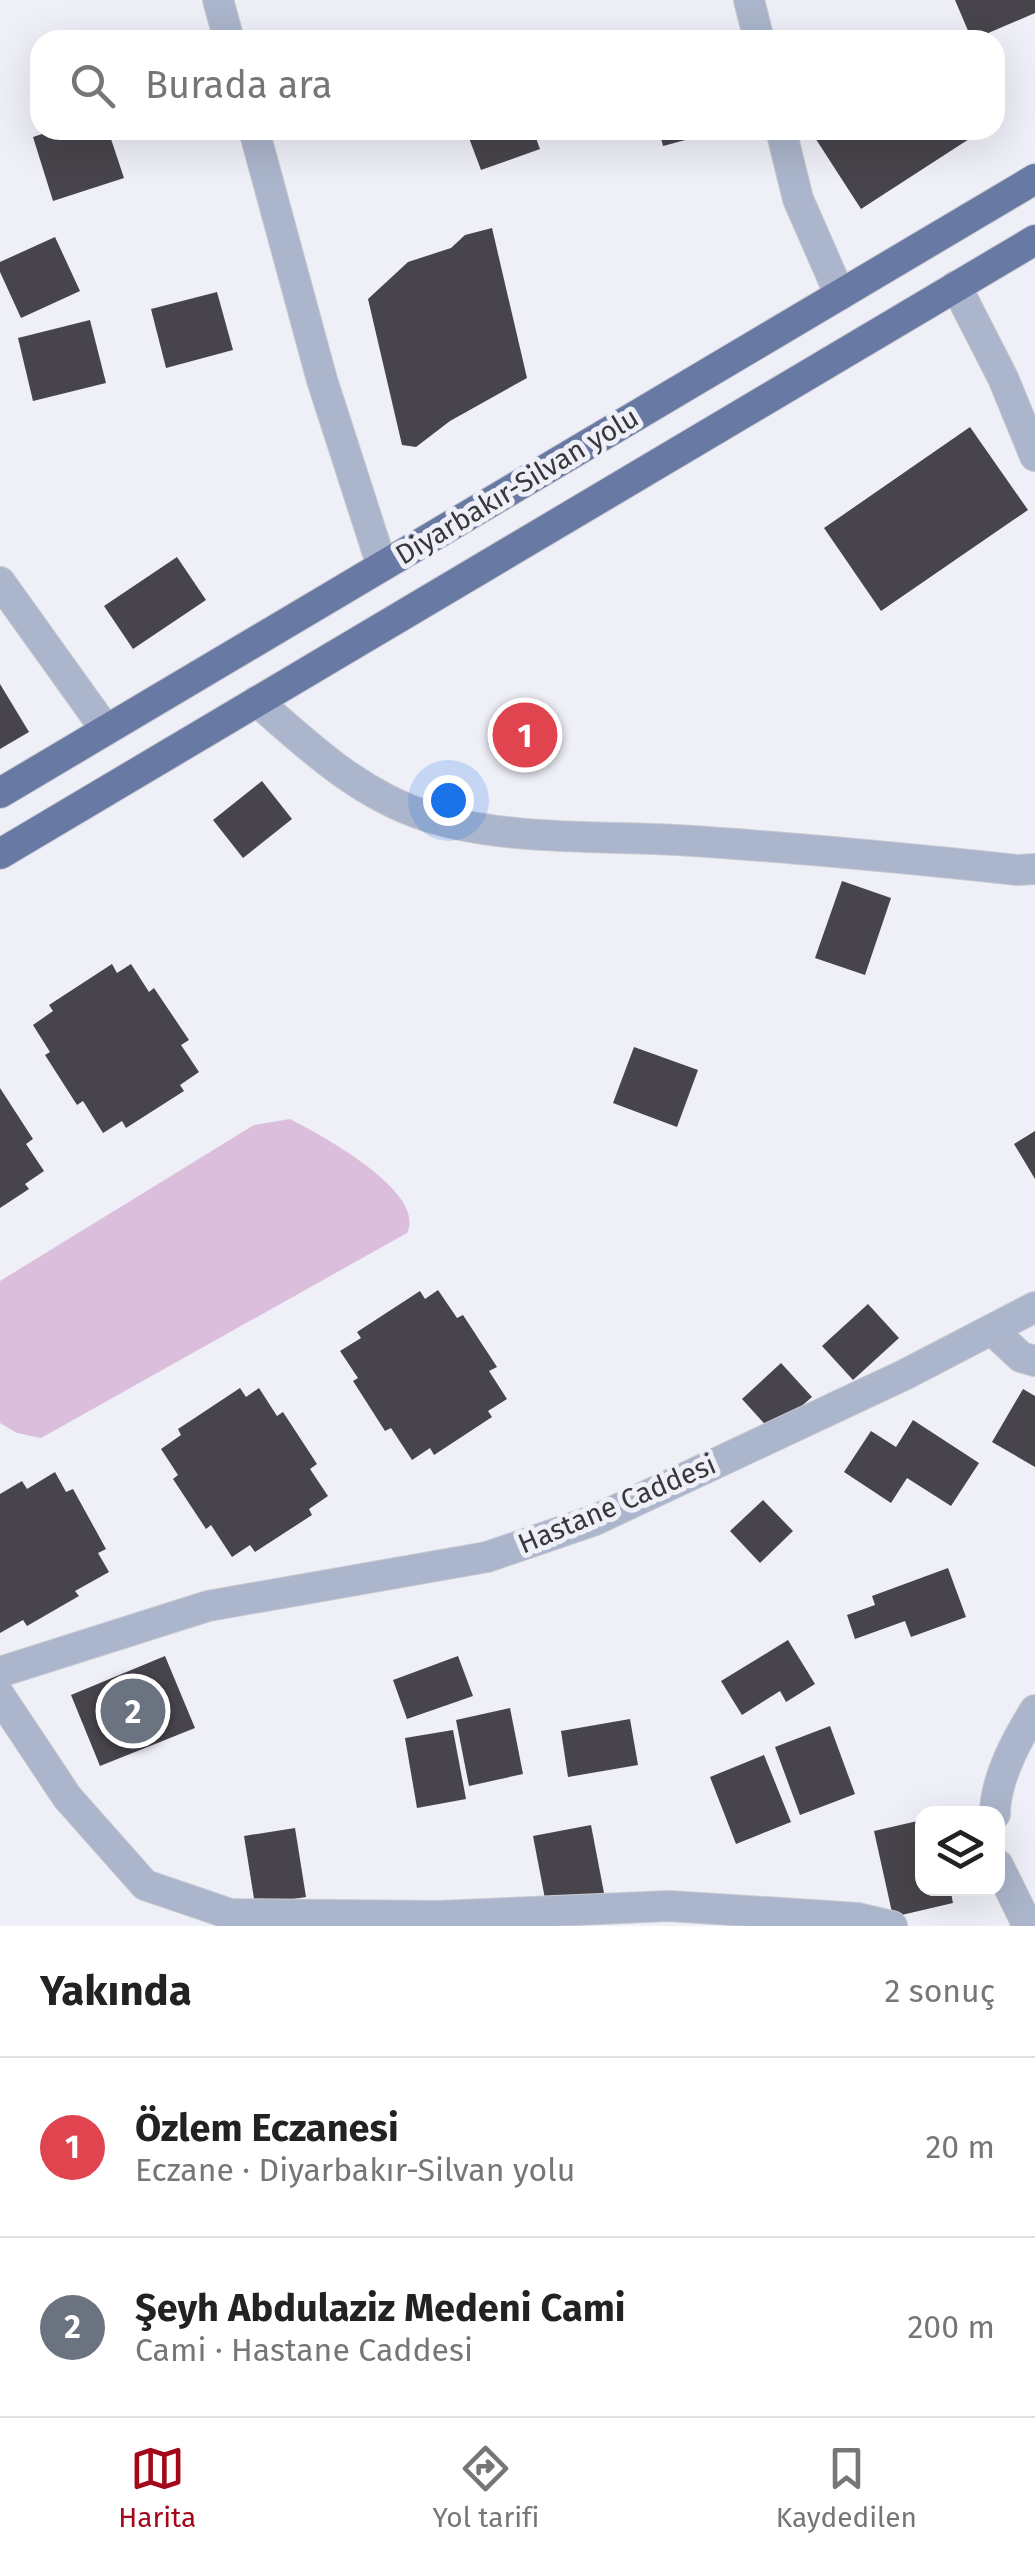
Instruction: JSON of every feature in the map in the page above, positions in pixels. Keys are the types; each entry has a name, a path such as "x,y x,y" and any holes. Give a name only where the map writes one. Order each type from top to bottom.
{"highway":[{"name":"Diyarbakır-Silvan yolu","path":"0,793 1035,179"},
{"name":"Diyarbakır-Silvan yolu","path":"0,854 1035,240"}],"street":[{"path":"218,0 226,30"},
{"path":"750,0 757,30"},
{"path":"257,140 322,380 382,566"},
{"path":"784,140 798,199 840,294"},
{"path":"956,286 1003,378 1035,456"},
{"path":"0,582 106,730"},
{"path":"257,702 328,764 374,793 426,816 482,829 819,848 1035,869"},
{"name":"Hastane Caddesi","path":"0,1672 208,1606 487,1558 595,1520 904,1376 1035,1307"},
{"path":"992,1330 1021,1357 1035,1361"},
{"path":"0,1696 67,1796 145,1884 230,1914 439,1916 670,1906 858,1918 892,1926"},
{"path":"996,1806 995,1798 1020,1735 1035,1710"},
{"path":"1005,1879 1028,1926"}],"shaded area":[{"path":"290,1119 346,1151 387,1183 402,1200 409,1217 407,1233 41,1438 17,1433 0,1423 0,1281 254,1125"}],"building":[{"path":"955,0 1035,0 1035,13 995,30 968,30"},
{"path":"34,140 111,140 124,178 53,201"},
{"path":"470,140 537,140 540,149 481,170"},
{"path":"662,140 685,140 663,146"},
{"path":"816,140 968,140 861,209"},
{"path":"492,228 527,378 450,421 416,447 402,445 368,299 408,262 451,248 465,235"},
{"path":"55,237 80,291 21,318 0,272 0,262"},
{"path":"217,292 233,350 166,368 151,309"},
{"path":"90,320 106,383 33,401 18,338"},
{"path":"970,427 1028,510 881,611 824,528"},
{"path":"177,557 206,600 133,649 104,606"},
{"path":"0,684 29,732 0,749"},
{"path":"262,781 292,819 243,858 213,820"},
{"path":"842,881 891,898 865,975 815,958"},
{"path":"112,964 117,973 131,964 149,992 154,988 189,1040 181,1045 199,1072 180,1085 184,1091 126,1128 122,1121 103,1133 83,1101 77,1105 45,1055 50,1052 33,1025 53,1011 49,1005"},
{"path":"634,1047 698,1070 677,1127 613,1103"},
{"path":"0,1088 33,1139 26,1144 44,1171 25,1184 29,1189 0,1208"},
{"path":"1035,1131 1035,1179 1014,1144"},
{"path":"438,1290 457,1318 463,1315 497,1367 489,1371 507,1399 488,1411 492,1417 434,1455 430,1448 412,1460 391,1428 385,1431 353,1381 358,1378 340,1351 361,1338 357,1332 420,1291 425,1299"},
{"path":"868,1304 899,1338 853,1380 822,1346"},
{"path":"781,1363 812,1397 772,1432 742,1399"},
{"path":"240,1388 246,1397 259,1388 277,1416 283,1412 317,1464 310,1469 328,1496 309,1509 312,1515 255,1552 250,1545 232,1557 211,1525 206,1529 173,1479 178,1475 161,1449 181,1435 178,1429"},
{"path":"1023,1389 1035,1396 1035,1467 992,1442"},
{"path":"913,1420 979,1463 951,1506 907,1478 891,1503 844,1472 871,1431 896,1447"},
{"path":"55,1472 66,1492 73,1489 106,1549 98,1553 109,1572 75,1591 79,1596 27,1626 23,1620 0,1633 0,1494 22,1481 27,1489"},
{"path":"763,1500 793,1531 760,1563 730,1531"},
{"path":"948,1568 966,1617 911,1637 905,1621 855,1639 847,1615 875,1605 872,1596"},
{"path":"788,1640 815,1684 786,1702 780,1691 742,1715 721,1681"},
{"path":"165,1656 195,1728 100,1766 71,1695"},
{"path":"458,1656 473,1696 407,1719 393,1680"},
{"path":"510,1708 523,1774 469,1786 456,1720"},
{"path":"630,1719 638,1765 568,1777 561,1731"},
{"path":"830,1726 855,1794 800,1815 775,1747"},
{"path":"453,1730 466,1799 417,1808 405,1738"},
{"path":"764,1755 791,1822 736,1844 710,1777"},
{"path":"915,1822 915,1896 952,1896 953,1903 893,1917 874,1831"},
{"path":"591,1825 604,1893 546,1904 533,1836"},
{"path":"295,1828 306,1897 255,1905 244,1836"}],"place":[{"name":"Özlem Eczanesi","path":"525,735"},
{"name":"Şeyh Abdulaziz Medeni Cami","path":"133,1711"}]}
